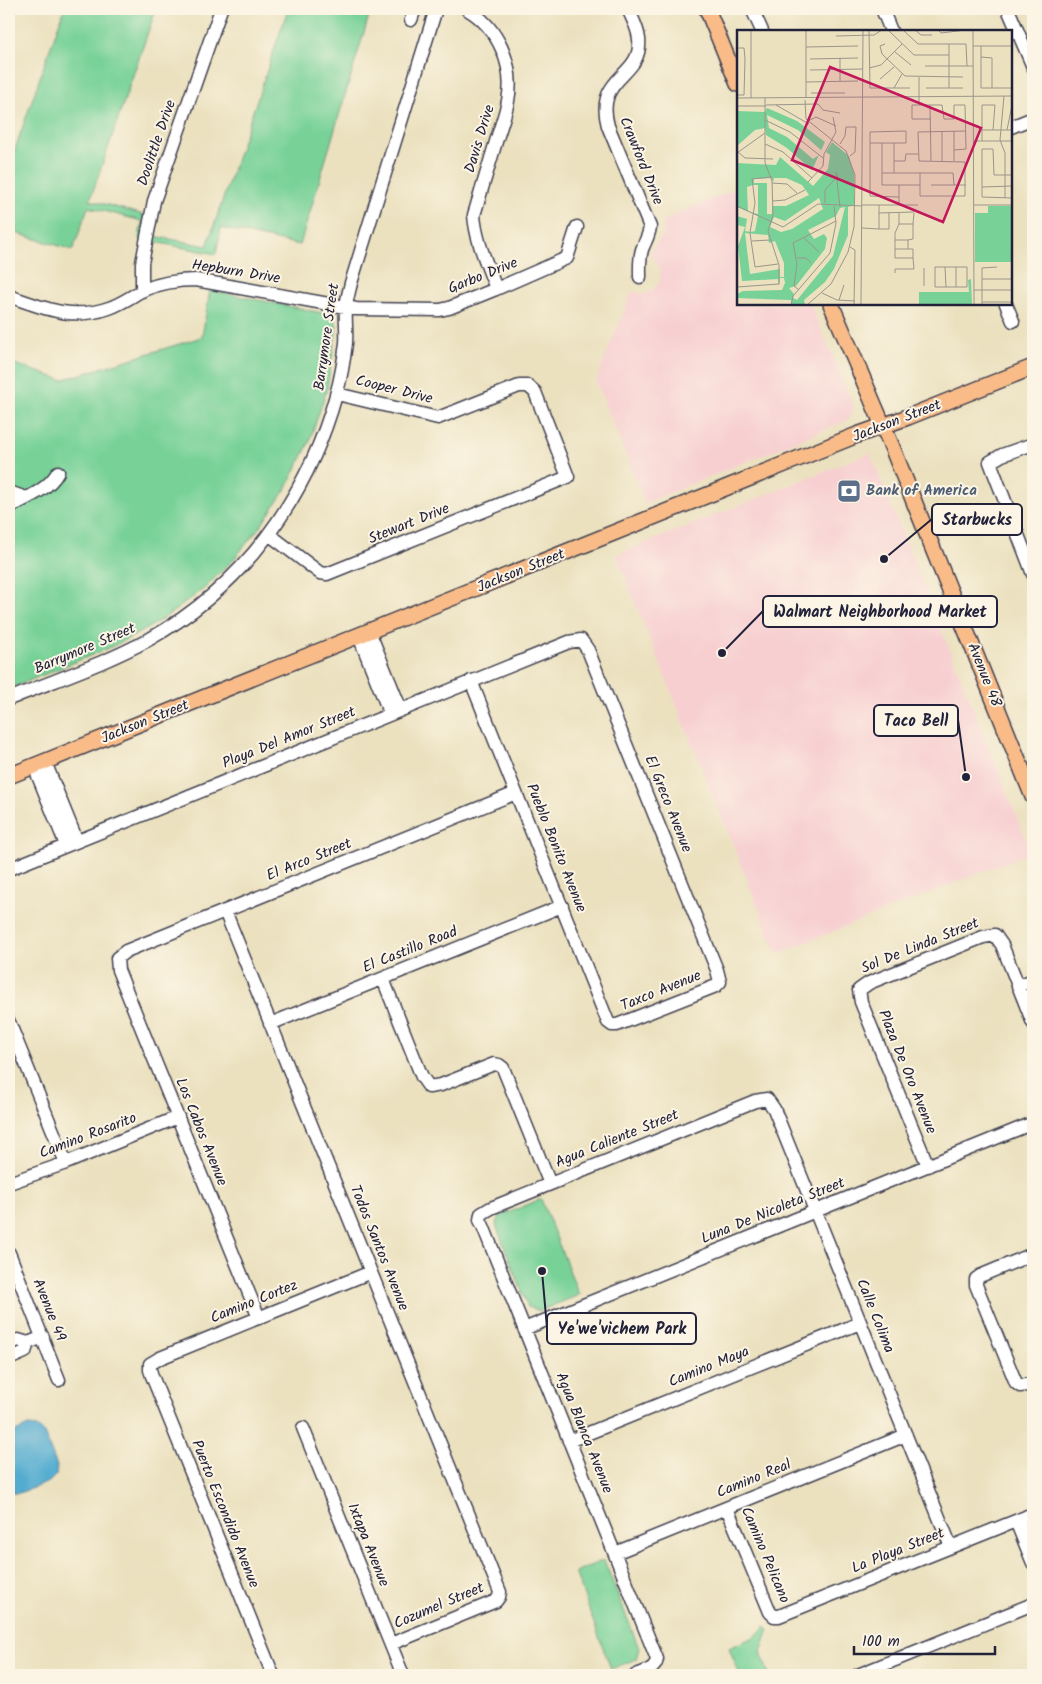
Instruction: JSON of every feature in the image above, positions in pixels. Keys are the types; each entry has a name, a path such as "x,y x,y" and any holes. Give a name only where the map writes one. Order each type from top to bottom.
{"main road":[{"path":"707,9 737,82"},
{"name":"Avenue 48","path":"831,305 883,426 1033,797"},
{"name":"Jackson Street","path":"9,776 1033,367"}],"street":[{"name":"Doolittle Drive","path":"142,291 142,263 154,201 221,9"},
{"name":"Barrymore Street","path":"9,698 113,657 162,632 218,590 239,570 270,534 288,509 303,482 326,429 337,394 346,342 346,308 351,283 436,9"},
{"name":"Davis Drive","path":"467,9 484,23 500,44 506,58 509,74 508,101 474,215 480,246 496,289"},
{"name":"Crawford Drive","path":"628,9 639,37 637,54 634,63 613,84 607,94 604,110 608,126 650,227 649,238 643,247 640,259 640,277"},
{"path":"752,9 762,30"},
{"path":"882,9 891,30"},
{"path":"1008,9 1033,67"},
{"path":"1012,127 1033,118"},
{"name":"Garbo Drive","path":"346,308 440,310 449,308 567,258 578,227"},
{"name":"Hepburn Drive","path":"9,296 53,312 80,314 109,308 142,291 169,282 196,280 346,308"},
{"path":"1006,305 1013,321"},
{"name":"Cooper Drive","path":"337,394 438,418 520,386 528,386 535,392 568,477"},
{"path":"1033,444 990,462 1033,574"},
{"path":"9,507 43,489 53,481 58,472"},
{"name":"Stewart Drive","path":"270,534 320,573 327,574 568,477"},
{"path":"9,492 26,498"},
{"path":"364,634 396,712"},
{"name":"Playa Del Amor Street","path":"9,869 471,681 569,642 581,640"},
{"name":"El Greco Avenue","path":"581,640 585,643 596,668 720,976 720,982"},
{"name":"Pueblo Bonito Avenue","path":"471,681 608,1022 612,1025"},
{"path":"39,764 71,843"},
{"name":"El Arco Street","path":"116,958 126,951 516,794"},
{"name":"El Castillo Road","path":"270,1024 562,906"},
{"name":"Todos Santos Avenue","path":"225,912 498,1585 500,1597"},
{"name":"Sol De Linda Street","path":"859,990 869,983 983,937 995,935 999,938 1025,992"},
{"name":"Los Cabos Avenue","path":"116,958 118,970 259,1318"},
{"path":"383,978 422,1077 429,1087 441,1085 494,1064 503,1068 550,1184"},
{"path":"1033,980 1025,992 1033,1023"},
{"name":"Taxco Avenue","path":"612,1025 633,1020 710,989 720,982"},
{"name":"Plaza De Oro Avenue","path":"859,990 861,1002 928,1166"},
{"path":"9,1022 66,1163"},
{"name":"Agua Caliente Street","path":"481,1214 491,1208 755,1101 767,1099"},
{"name":"Calle Colima","path":"767,1099 774,1109 951,1547"},
{"name":"Camino Rosarito","path":"9,1183 66,1163 178,1117"},
{"name":"Luna De Nicoleta Street","path":"524,1329 1033,1123"},
{"name":"Agua Blanca Avenue","path":"481,1214 480,1220 655,1652 657,1664 653,1668 636,1675"},
{"name":"Avenue 49","path":"9,1253 59,1380"},
{"path":"1033,1254 986,1272 976,1279 976,1285 1016,1383 1020,1386 1033,1384"},
{"name":"Camino Cortez","path":"150,1364 160,1358 371,1272"},
{"name":"Camino Maya","path":"570,1441 860,1323"},
{"path":"9,1344 18,1340 28,1343 43,1337"},
{"path":"9,1359 25,1352 28,1343"},
{"name":"Puerto Escondido Avenue","path":"150,1364 152,1376 273,1675"},
{"name":"Ixtapa Avenue","path":"303,1428 403,1675"},
{"name":"Camino Real","path":"615,1553 906,1435"},
{"name":"Camino Pelicano","path":"727,1508 767,1606 774,1616"},
{"path":"1026,1517 1033,1531"},
{"path":"1026,1517 1033,1563"},
{"name":"La Playa Street","path":"774,1616 786,1614 1026,1517"},
{"name":"Cozumel Street","path":"391,1644 490,1604 500,1597"},
{"path":"858,1675 882,1671 1033,1604"}],"shaded area":[{"path":"737,188 737,305 810,305 854,407 848,420 645,503 596,381 632,291 642,294 647,293 652,291 660,282 660,270 651,255 652,249 664,234 663,220"},
{"path":"870,453 1031,852 777,954 616,555"}],"green space":[{"path":"64,9 156,9 90,200 158,219 154,236 207,246 288,9 371,9 300,245 221,228 216,254 139,239 142,221 88,207 73,250 9,231 9,166"},
{"path":"210,290 332,315 337,325 327,389 309,443 287,487 260,527 233,560 206,587 177,609 147,629 109,648 9,689 9,362 62,380 202,337"},
{"path":"541,1199 579,1295 539,1311 528,1307 496,1225 500,1216"},
{"path":"604,1560 639,1648 636,1659 611,1669 575,1572"},
{"path":"765,1626 769,1629 761,1652 769,1675 740,1675 729,1648 756,1636"}],"water":[{"path":"28,1426 37,1427 44,1433 57,1466 56,1475 49,1482 19,1493 9,1493 9,1435"}],"place":[{"name":"Bank of America","path":"849,491"},
{"name":"Starbucks","path":"884,559"},
{"name":"Walmart Neighborhood Market","path":"722,653"},
{"name":"Taco Bell","path":"966,777"},
{"name":"Ye'we'vichem Park","path":"542,1271"}]}
